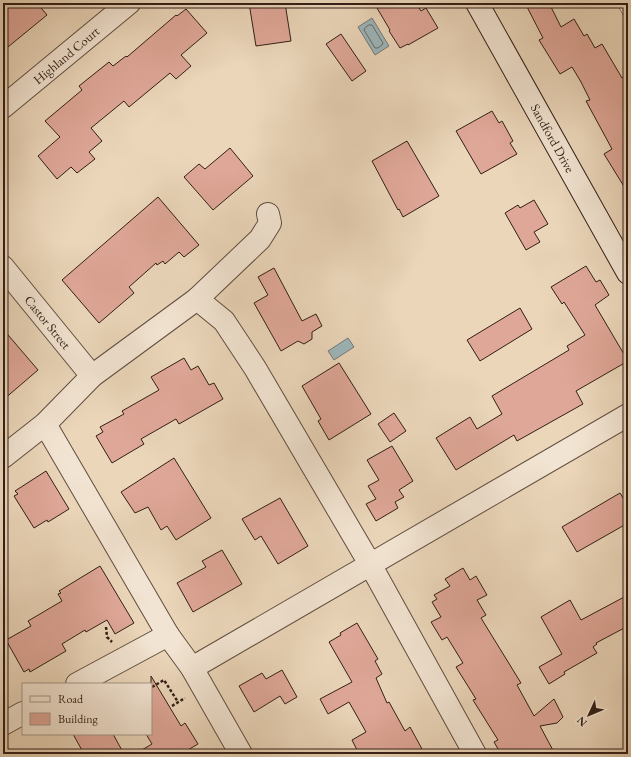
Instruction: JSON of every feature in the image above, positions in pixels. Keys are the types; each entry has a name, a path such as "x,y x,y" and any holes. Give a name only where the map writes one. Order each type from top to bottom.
{"street":[{"name":"Highland Court","path":"3,108 129,3"},
{"name":"Sandford Drive","path":"477,3 628,274"},
{"path":"3,457 45,424 92,376 197,299 260,239 270,223 268,214"},
{"name":"Castor Street","path":"3,267 92,376"},
{"path":"197,299 224,321 250,361 370,564 475,754"},
{"path":"192,668 628,415"},
{"path":"45,424 168,635 192,668 241,754"},
{"path":"79,683 168,635"},
{"path":"3,724 22,714"}],"lane":[{"path":"623,3 628,12"}],"path":[{"path":"152,687 164,680 178,702"}],"water":[{"path":"372,18 389,46 375,55 358,27"},
{"path":"348,338 354,347 334,360 328,351"}],"building":[{"path":"3,3 37,3 47,15 3,51"},
{"path":"249,3 285,3 291,41 256,46"},
{"path":"385,3 416,3 421,11 426,8 438,28 400,48 377,8"},
{"path":"525,3 549,3 561,27 574,19 584,36 587,34 595,48 602,44 622,78 628,74 628,193 604,154 612,149 586,101 590,100 581,82 572,67 560,74 539,40 543,38"},
{"path":"186,9 207,33 181,55 191,66 176,79 170,73 129,107 124,101 91,128 102,141 89,152 95,159 77,173 71,167 57,179 38,156 60,137 45,121 82,90 79,86 109,62 113,66 126,56 127,57 176,15 177,16"},
{"path":"341,34 366,71 352,81 326,44"},
{"path":"492,111 499,123 502,121 513,141 510,143 517,154 481,174 456,131"},
{"path":"407,141 439,196 403,217 372,161"},
{"path":"230,148 253,176 213,210 184,177 199,164 205,169"},
{"path":"158,197 199,245 184,257 179,252 165,264 163,261 157,265 156,263 129,287 134,293 99,323 62,280"},
{"path":"534,200 548,224 534,232 540,242 526,250 505,213 518,205 520,208"},
{"path":"586,266 596,282 600,280 609,295 595,305 628,361 576,391 583,404 517,441 514,435 456,470 436,438 470,417 477,429 502,414 492,396 569,350 567,346 585,335 564,302 562,304 551,287"},
{"path":"274,268 302,321 316,314 322,326 312,332 312,339 304,344 298,341 281,351 254,303 268,295 258,277"},
{"path":"520,308 532,329 480,361 467,340"},
{"path":"3,329 38,370 3,400"},
{"path":"184,358 191,370 198,366 209,385 214,383 223,399 179,424 176,419 141,439 144,444 112,463 96,436 103,432 100,427 124,414 122,411 159,390 151,377"},
{"path":"339,363 371,414 329,440 318,421 321,419 302,386"},
{"path":"394,413 406,431 390,442 378,424"},
{"path":"392,446 413,481 399,490 404,497 395,502 398,508 376,521 366,504 376,499 368,486 379,480 367,460"},
{"path":"174,458 211,518 176,540 167,526 161,530 148,507 135,513 121,492"},
{"path":"46,471 69,509 48,522 47,520 34,528 14,496 18,494 15,491"},
{"path":"620,493 628,506 628,523 577,552 562,527"},
{"path":"280,498 308,546 278,564 261,536 255,540 242,519"},
{"path":"222,550 242,584 193,612 177,583 206,567 202,561"},
{"path":"100,566 134,623 115,634 107,620 86,632 85,630 62,644 66,651 30,672 29,669 24,672 6,640 31,626 28,621 62,601 58,594 61,593 59,591"},
{"path":"463,568 470,580 476,576 487,595 477,600 486,615 481,618 521,683 517,685 534,716 554,699 563,717 557,723 540,726 555,754 501,754 494,742 498,740 473,700 476,699 456,667 463,663 447,637 442,640 431,622 441,617 432,602 437,599 434,595 450,586 445,579"},
{"path":"628,595 628,626 596,643 597,644 593,647 597,653 564,672 565,674 549,684 539,667 562,654 541,617 570,600 581,620"},
{"path":"357,623 378,659 375,661 382,674 376,678 387,703 389,702 405,731 410,727 422,749 413,754 359,754 352,740 366,732 349,702 328,714 320,699 352,682 329,642 341,635 340,633"},
{"path":"282,670 297,697 285,704 280,696 254,712 239,686 262,673 266,679"},
{"path":"151,676 181,726 185,723 198,744 181,754 135,754 152,744 147,735 152,735"},
{"path":"74,735 114,735 124,754 84,754"}]}
